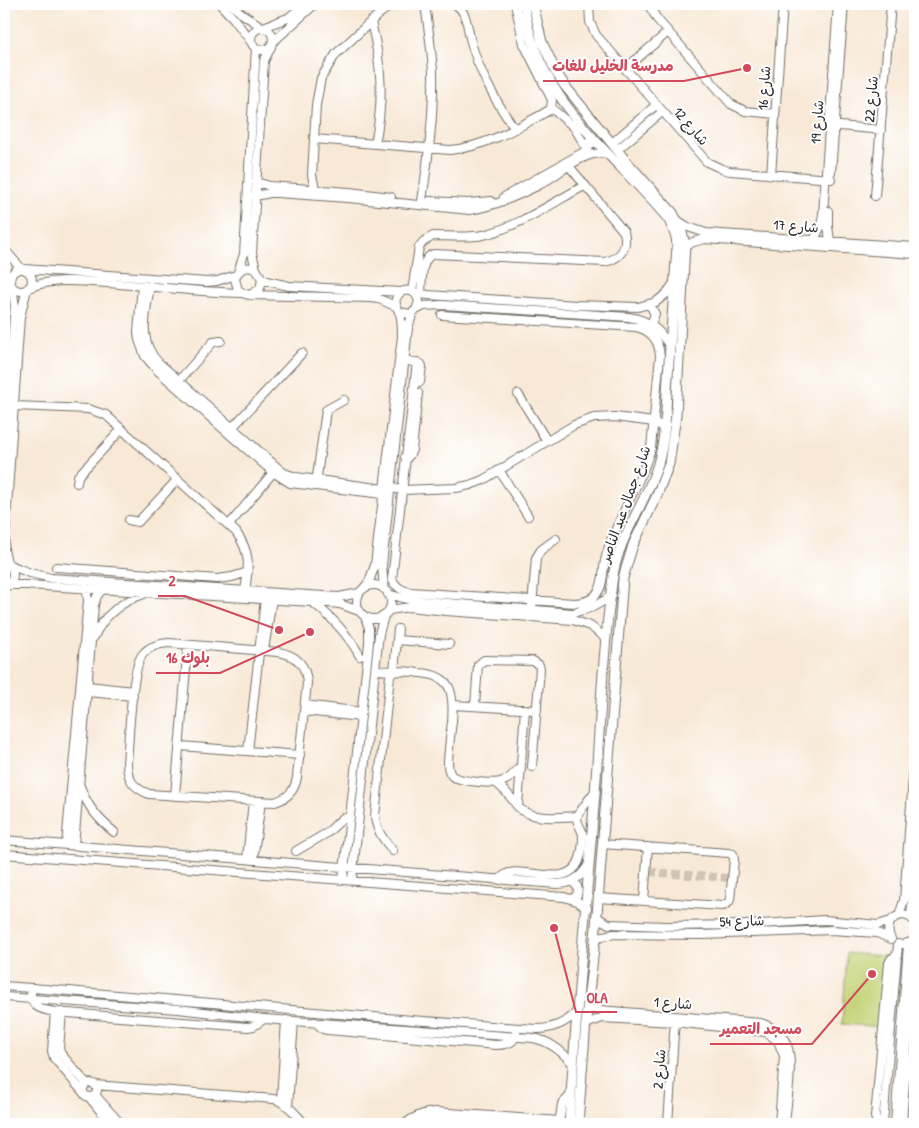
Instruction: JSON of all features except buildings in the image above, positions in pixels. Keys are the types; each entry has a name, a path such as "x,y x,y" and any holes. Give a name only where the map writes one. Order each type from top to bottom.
{"main road":[{"name":"شارع جمال عبد الناصر","path":"524,4 531,37 545,74 566,107 663,213 673,228 677,246 664,432 658,463 647,491 623,540 617,558 606,638 587,908 569,1124"},
{"name":"شارع جمال عبد الناصر","path":"534,4 542,42 556,72 575,100 677,220 684,236 685,247 674,440 669,464 627,561 623,578 596,917 599,938 587,1009 578,1124"},
{"path":"600,717 605,720 612,718"},
{"path":"599,737 606,734 611,736"}],"street":[{"path":"220,4 254,46 264,50 316,4"},
{"path":"231,4 241,13 272,32 272,44 264,61 252,253 256,269 262,278 289,286 401,292 404,290 577,305 638,307 650,305 661,299 674,283"},
{"path":"246,294 235,283 244,254 254,46 251,40 254,31 288,18 305,4"},
{"path":"315,189 312,175 316,104 321,78 336,54 379,14 389,7 399,4"},
{"path":"425,4 433,75 430,148 425,182 427,186 426,202"},
{"path":"455,4 465,16 470,39 484,76 503,112 514,128"},
{"path":"515,4 524,44 551,98 551,108"},
{"name":"شارع 12","path":"589,4 589,15 593,30 662,112 700,155 713,166 730,171 828,179"},
{"path":"648,4 652,13 731,104 745,111 775,114"},
{"name":"شارع 16","path":"770,174 783,4"},
{"name":"شارع 19","path":"830,241 827,221 828,179 838,4"},
{"name":"شارع 19","path":"832,125 844,4"},
{"name":"شارع 22","path":"875,196 891,4"},
{"path":"371,22 382,76 382,99 375,144"},
{"path":"625,69 668,32"},
{"path":"614,146 656,105"},
{"path":"314,139 450,150 469,148 487,142 551,108"},
{"path":"551,108 574,127 584,144 593,138"},
{"path":"614,146 662,112"},
{"path":"832,125 880,130"},
{"path":"256,182 277,190 348,198 484,203 498,200 569,166 583,155 593,138"},
{"path":"540,181 583,155 608,154"},
{"path":"419,275 425,261 430,255 434,254 605,262 613,260 620,255 626,240 624,232 569,166"},
{"path":"302,188 312,175"},
{"name":"شارع 19","path":"814,240 822,220 828,179"},
{"path":"354,817 361,714 370,633 357,602 373,574 375,565 387,491 408,328 419,301 416,292 420,247 428,238 433,236 472,236 497,231 512,225 584,186"},
{"path":"255,196 277,190 302,188 426,202"},
{"name":"شارع 17","path":"677,220 700,232 915,247"},
{"path":"700,232 700,236 703,239"},
{"path":"433,236 430,243 434,254"},
{"name":"شارع 17","path":"685,247 703,239 915,254"},
{"path":"4,249 23,269 28,271 32,280 27,289 20,317 4,550 7,563 14,576 5,588"},
{"path":"4,457 15,306 11,283 12,273 23,269 207,282 217,281 246,267 256,269"},
{"path":"4,269 11,283 20,291 57,280 246,294 371,298 379,299 406,314 433,304 637,318 651,324 662,334 670,347"},
{"path":"246,294 260,289 262,278"},
{"path":"146,286 139,340 150,363 177,383 275,470 317,483 398,493 402,490 456,488 483,480 574,425 594,418 615,417 654,422 660,420 666,413"},
{"path":"344,880 349,867 380,626 390,602 381,573 402,336 395,300 401,292"},
{"path":"650,305 655,314 651,324"},
{"path":"472,317 473,307"},
{"path":"405,360 417,362 392,579 399,588 410,592 533,601 582,603 595,596 600,589 610,543 647,462 651,448 660,356 655,338 641,328 442,315"},
{"path":"597,315 597,324"},
{"path":"177,383 213,342 220,341"},
{"path":"230,430 302,353"},
{"path":"4,366 11,360"},
{"path":"4,376 9,384"},
{"path":"518,394 547,442"},
{"path":"317,483 326,410 344,400"},
{"path":"14,409 29,411 36,407 88,409 106,415 229,525 243,542 247,553 248,572 245,591"},
{"path":"654,422 664,432"},
{"path":"77,483 78,476 122,428"},
{"path":"229,525 275,470"},
{"path":"499,470 528,516"},
{"path":"129,520 138,522 178,479"},
{"path":"532,610 537,555 556,539"},
{"path":"7,563 30,573 51,578 340,604 373,619 386,613 410,608 573,620 596,629 606,638"},
{"path":"56,567 217,579 248,572"},
{"path":"5,588 28,585 147,592 245,591 339,597 362,591 374,585 410,600 573,612 586,609 612,596"},
{"path":"70,846 88,600 86,588"},
{"path":"72,820 79,784 94,605 97,596 103,590"},
{"path":"91,644 96,632 112,611 123,603 147,592"},
{"path":"248,751 268,599"},
{"path":"312,602 324,610 339,626 360,656"},
{"path":"584,623 588,616 586,609"},
{"path":"393,850 379,834 375,816 398,629"},
{"path":"397,640 449,644"},
{"path":"160,644 261,650 288,653 303,665 307,674 308,684 296,785 291,793 284,799 274,802 149,794 138,790 131,782 127,772 127,763 136,670 138,661 143,653 151,647 160,644"},
{"path":"175,796 188,645"},
{"path":"475,706 478,665 481,662 488,659 533,661 539,665 532,767"},
{"path":"375,673 429,674 439,677 448,684 453,694 448,769 451,775 458,778 496,783 510,778 521,766"},
{"path":"87,689 133,693"},
{"path":"453,705 537,710"},
{"path":"305,708 361,714"},
{"path":"518,806 525,709"},
{"path":"523,738 535,739"},
{"path":"180,746 300,755"},
{"path":"899,916 904,900 915,752"},
{"path":"496,783 528,814 577,820"},
{"path":"79,784 92,811 114,832"},
{"path":"577,820 595,791"},
{"path":"250,859 257,801"},
{"path":"296,851 327,833 343,818 375,816"},
{"path":"500,880 503,875 510,872 552,876 572,869 580,857 583,835 577,820"},
{"path":"4,840 557,884 571,882 582,874 590,862"},
{"path":"598,898 723,906 729,902 734,860 732,854 729,853 602,844"},
{"path":"644,901 648,872 648,847"},
{"path":"4,854 352,880 572,899 587,908"},
{"path":"884,1124 897,955 895,941 888,932 891,921 899,916 905,915 913,919 915,856"},
{"path":"349,867 352,880"},
{"path":"571,882 577,885 578,891 577,895 572,899"},
{"path":"596,917 605,923 599,938"},
{"name":"شارع 54","path":"605,923 693,926 825,920 878,925 891,921"},
{"name":"شارع 54","path":"599,938 614,934 702,935 831,930 877,933 895,941 908,944"},
{"path":"895,1124 908,944 915,938"},
{"path":"878,1124 876,1117 889,963 892,957 897,955"},
{"path":"902,1124 912,966 907,957"},
{"path":"4,986 516,1028 545,1029 563,1024 577,1012"},
{"path":"31,988 31,999 34,1004 40,1008 59,1012 248,1027 260,1023 264,1019"},
{"path":"4,997 178,1009 264,1019 515,1037 545,1041 560,1051 573,1064"},
{"path":"178,1009 179,999"},
{"name":"شارع 1","path":"587,1009 759,1030 773,1035 778,1041 784,1056 779,1124"},
{"path":"59,1012 57,1033 52,1051 54,1058 84,1087 84,1095 92,1096 116,1124"},
{"name":"شارع 1","path":"586,1024 602,1018 762,1023 779,1033 787,1043 790,1056 785,1124"},
{"name":"شارع 2","path":"668,1124 675,1019"},
{"path":"285,1103 286,1020"},
{"path":"287,1060 294,1020"},
{"path":"315,1022 328,1030 496,1045 504,1045 511,1042 515,1037 516,1028"},
{"path":"470,1034 471,1025"},
{"path":"545,1029 550,1033 548,1040 545,1041"},
{"path":"888,1073 900,1074"},
{"path":"84,1087 91,1083 95,1085 274,1099 285,1103 305,1124"},
{"path":"92,1096 97,1090 95,1085"},
{"path":"416,1124 426,1119 435,1118 559,1122 562,1104 571,1095"},
{"path":"405,1124 416,1116 426,1113 492,1120 506,1124"}],"green space":[{"path":"847,953 887,956 882,1027 842,1024"}],"tunnel":[{"path":"649,872 729,878"}],"place":[{"name":"مدرسة الخليل للغات","path":"747,68"},
{"name":"2","path":"279,630"},
{"name":"بلوك 16","path":"310,632"},
{"name":"OLA","path":"554,928"},
{"name":"مسجد التعمير","path":"872,974"}]}
